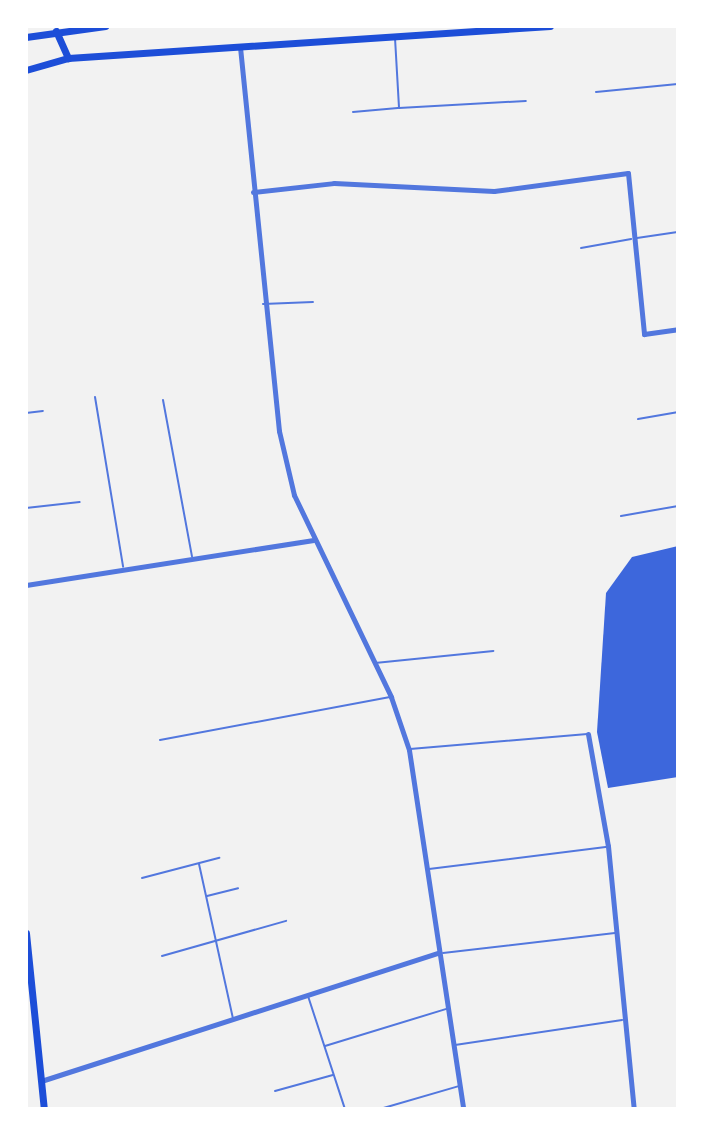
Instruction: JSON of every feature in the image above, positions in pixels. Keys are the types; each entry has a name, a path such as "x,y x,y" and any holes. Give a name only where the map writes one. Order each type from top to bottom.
{"main road":[{"path":"26,37 105,26"},
{"path":"26,70 68,58 550,26"},
{"path":"56,31 68,58"},
{"path":"26,933 44,1109"}],"street":[{"path":"240,47 263,304 279,431 294,495 391,697 409,750 463,1109"},
{"path":"253,192 334,183 494,191 628,173 644,334 678,329"},
{"path":"26,585 314,540"},
{"path":"588,734 608,846 634,1109"},
{"path":"41,1081 438,953"}],"lane":[{"path":"395,36 399,108"},
{"path":"596,92 678,84"},
{"path":"353,112 526,101"},
{"path":"581,248 678,232"},
{"path":"263,304 313,302"},
{"path":"95,397 124,569"},
{"path":"163,400 192,557"},
{"path":"26,413 43,411"},
{"path":"638,419 678,412"},
{"path":"26,508 80,502"},
{"path":"621,516 678,506"},
{"path":"374,663 493,651"},
{"path":"160,740 391,697"},
{"path":"409,750 588,734"},
{"path":"428,869 608,846"},
{"path":"142,878 219,858"},
{"path":"199,864 233,1019"},
{"path":"206,897 238,888"},
{"path":"162,956 286,921"},
{"path":"438,953 618,932"},
{"path":"308,995 345,1109"},
{"path":"325,1046 447,1008"},
{"path":"453,1045 627,1019"},
{"path":"275,1091 334,1074"},
{"path":"380,1109 459,1086"}],"building":[{"path":"678,546 678,777 608,788 597,732 606,593 632,557"}]}
